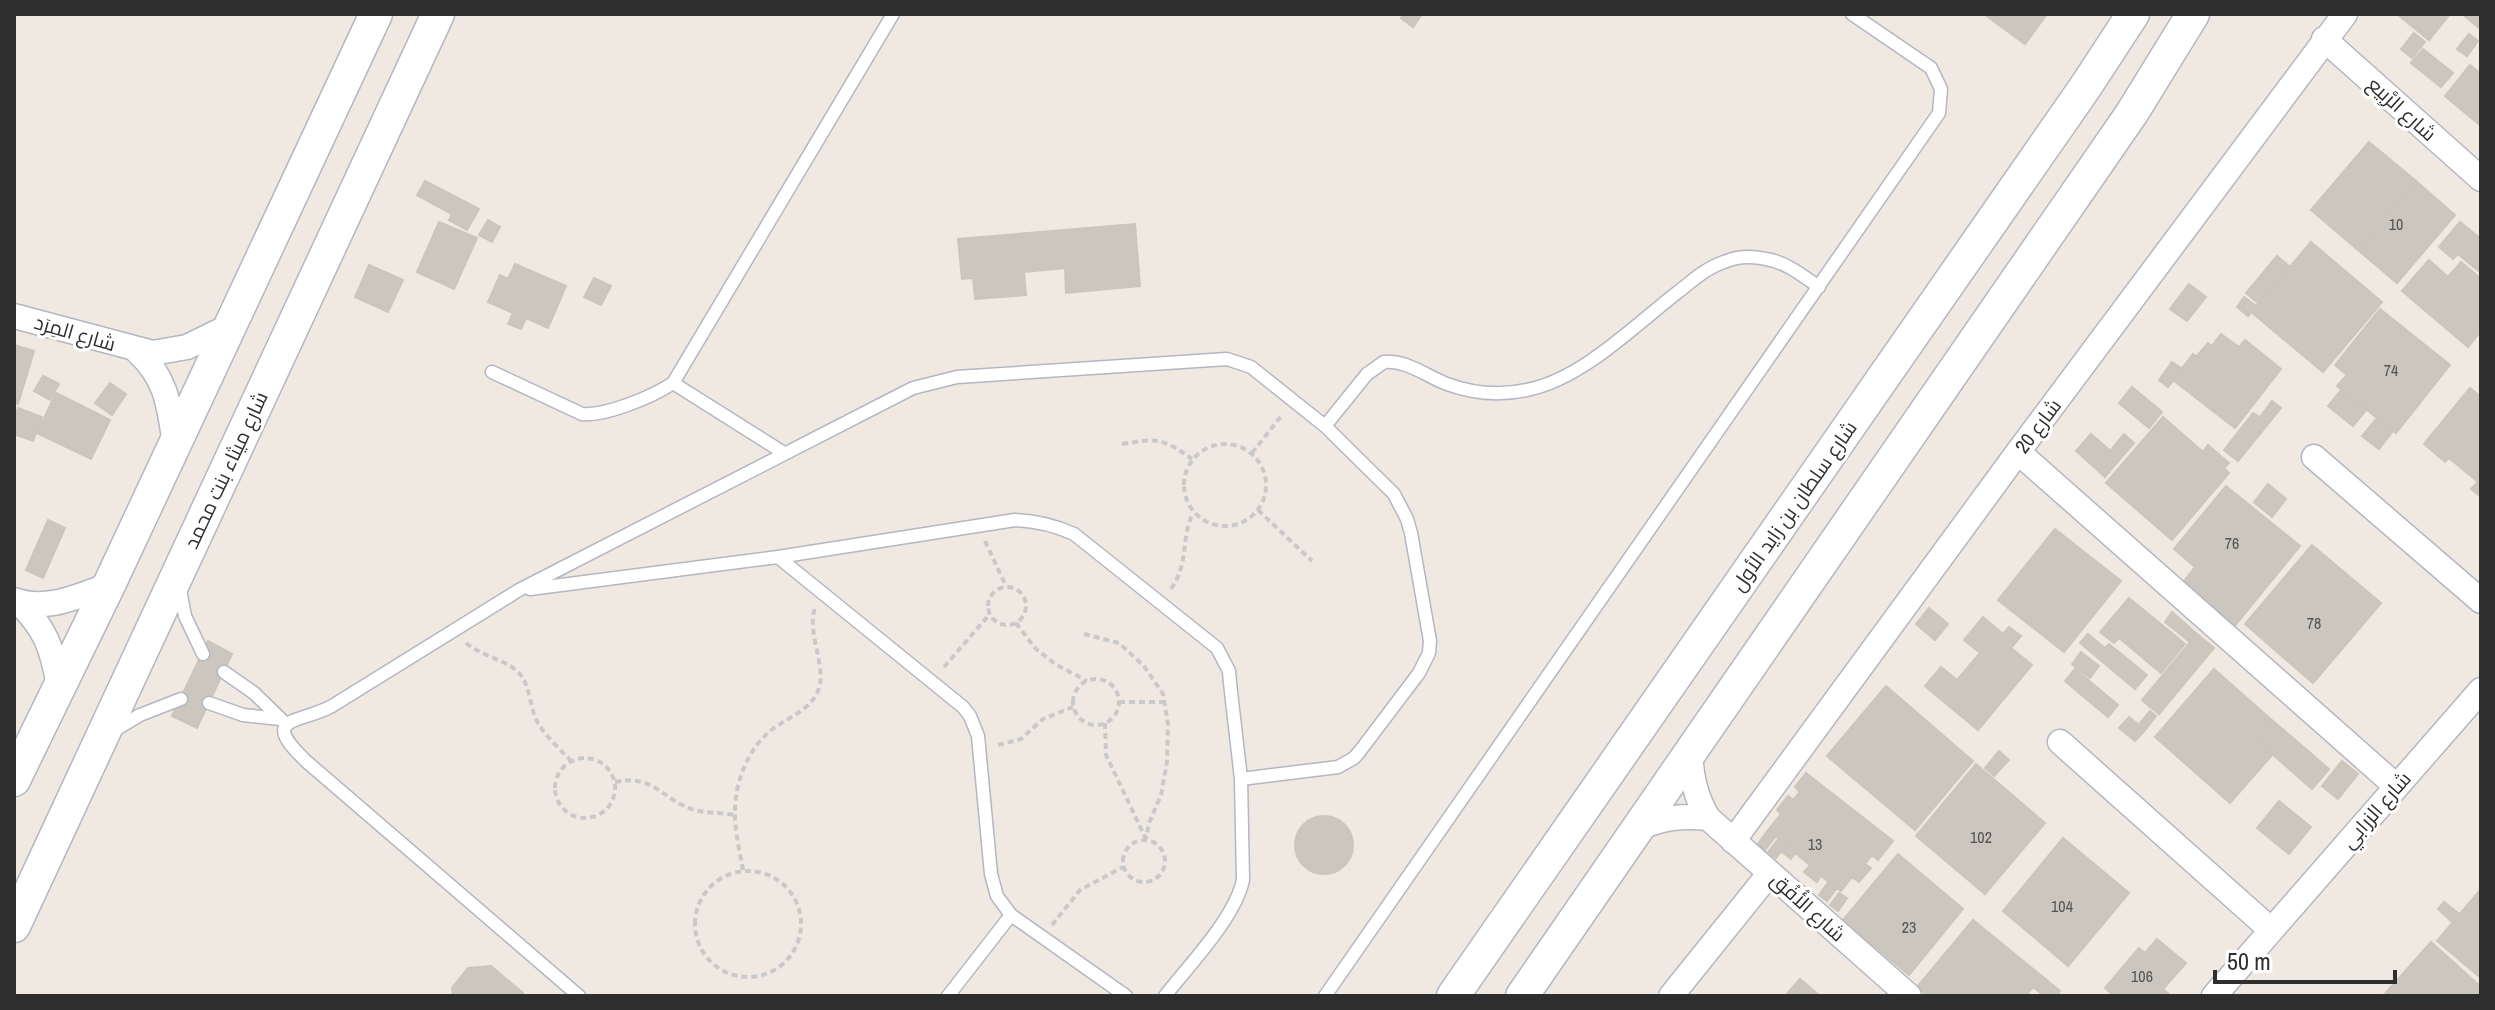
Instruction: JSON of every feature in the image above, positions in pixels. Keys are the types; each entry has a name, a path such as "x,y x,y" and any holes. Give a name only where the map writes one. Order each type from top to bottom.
{"main road":[{"path":"14,780 109,585 376,14"},
{"name":"شارع ميثاء بنت محمد","path":"14,926 438,14"},
{"name":"شارع سلطان بن زايد الأول","path":"1453,996 2133,14"},
{"path":"1522,996 2132,113 2193,14"},
{"path":"1478,996 1516,933 1537,877"}],"street":[{"name":"شارع 20","path":"1733,841 2345,14"},
{"name":"شارع الرَّبِيع","path":"2324,39 2481,179"},
{"name":"شارع المِرَد","path":"14,316 153,353 187,347 230,326"},
{"name":"شارع المِرَد","path":"136,350 162,382 175,444"},
{"path":"2018,452 2396,786"},
{"path":"2314,457 2481,601"},
{"path":"16,601 34,605 58,603 109,585"},
{"path":"16,601 40,625 48,639 59,685"},
{"name":"شارع الزرابي","path":"2214,996 2481,690"},
{"path":"2060,742 2270,929"},
{"name":"شارع الأُفُق","path":"1690,750 1692,779 1708,818 1909,996"},
{"path":"1637,829 1672,817 1708,818"},
{"path":"1671,996 1770,873"}],"lane":[{"path":"492,372 582,414 595,415 673,383 893,14"},
{"path":"1325,996 1933,123 1941,101 1941,89 1931,68 1852,14"},
{"path":"1325,426 1367,374 1384,362 1402,363 1447,384 1491,393 1514,393 1554,382 1610,346 1701,275 1725,261 1766,258 1792,269 1819,287"},
{"path":"209,703 243,715 283,722 316,714 519,590 913,388 957,377 1227,359 1251,367 1325,426 1385,483 1401,506 1411,533 1430,641 1429,653 1419,673 1360,751 1347,763 1329,769 1241,779"},
{"path":"673,383 784,453"},
{"path":"519,590 778,557 1015,520 1035,520 1074,534 1208,640 1224,659 1229,671 1241,779 1244,870 1241,891 1231,911 1165,996"},
{"path":"778,557 955,699 970,716 980,749 991,874 997,896 1011,915 1126,996"},
{"path":"179,570 185,616 203,654"},
{"path":"224,672 254,693 283,722 286,738 307,762 579,996"},
{"path":"98,743 140,715 181,699"},
{"path":"948,996 1011,915"}],"path":[{"path":"1252,453 1293,400"},
{"path":"1122,444 1161,440 1192,459"},
{"path":"1221,444 1242,447 1252,453 1264,470 1266,481 1266,491 1258,510 1242,523 1221,527 1193,513 1183,486 1192,459 1200,452 1221,444"},
{"path":"1258,510 1312,561"},
{"path":"1161,602 1182,569 1186,527 1193,513"},
{"path":"978,526 1006,586"},
{"path":"932,681 989,615 988,600 992,593 1006,586 1013,587 1025,597 1026,612 1016,623 1001,625 989,615"},
{"path":"743,870 735,815 743,771 754,747 773,728 804,709 819,690 819,665 811,625 814,610 825,595"},
{"path":"1016,623 1035,648 1055,664 1087,681 1105,680 1112,685 1119,702 1112,718 1105,723 1089,724 1076,715 1073,707 1075,691 1087,681"},
{"path":"453,631 485,656 517,671 529,692 538,723 571,761"},
{"path":"1084,634 1119,643 1144,666 1163,694 1168,724 1167,762 1161,795 1146,839"},
{"path":"1119,702 1165,702"},
{"path":"980,749 1021,739 1043,719 1073,707"},
{"path":"1105,723 1106,755 1146,839 1161,847 1165,855 1163,871 1158,878 1142,882 1127,875 1122,859 1130,844 1146,839"},
{"path":"579,758 595,759 608,768 615,782 612,802 596,816 576,817 567,812 556,796 557,775 571,761 579,758"},
{"path":"615,782 630,779 650,783 686,807 735,815"},
{"path":"1043,937 1080,890 1123,867"},
{"path":"743,870 773,876 795,897 803,927 793,956 768,975 738,978 711,964 695,937 697,907 715,882 743,870"}],"building":[{"path":"1404,14 1422,14 1413,27 1401,18"},
{"path":"1984,14 2047,14 2025,44"},
{"path":"2397,14 2450,14 2429,40"},
{"path":"2462,14 2481,14 2481,23 2478,27"},
{"path":"2414,33 2425,42 2412,58 2401,49"},
{"path":"2469,34 2478,41 2467,56 2457,49"},
{"path":"2423,49 2453,73 2441,87 2411,63"},
{"path":"2470,65 2481,74 2481,126 2445,96"},
{"path":"2369,142 2416,181 2358,250 2311,210"},
{"path":"425,181 479,209 467,230 449,220 452,214 417,195"},
{"path":"2416,181 2455,215 2397,283 2358,250"},
{"path":"488,220 500,227 492,242 479,235"},
{"path":"439,222 477,238 454,289 417,272"},
{"path":"2460,222 2481,239 2481,273 2458,254 2453,259 2439,247"},
{"path":"1135,224 1140,286 1066,293 1065,268 1024,272 1026,295 975,299 973,278 962,279 958,239"},
{"path":"2311,242 2382,302 2323,372 2251,312"},
{"path":"2277,256 2289,266 2257,302 2246,293"},
{"path":"2429,260 2448,277 2461,262 2481,279 2481,331 2468,347 2402,291"},
{"path":"515,264 566,286 548,328 526,318 521,329 508,324 513,313 488,302 500,275 508,279"},
{"path":"369,265 403,280 388,312 355,297"},
{"path":"594,278 611,286 601,305 584,297"},
{"path":"2189,284 2206,297 2187,321 2170,309"},
{"path":"2244,297 2256,306 2248,316 2237,307"},
{"path":"2380,309 2450,365 2396,433 2337,386 2347,375 2335,365"},
{"path":"2221,334 2239,347 2245,340 2281,369 2235,428 2173,380 2193,354 2196,357 2208,343 2212,346"},
{"path":"14,345 34,351 18,404 14,403"},
{"path":"2172,362 2182,369 2168,387 2159,380"},
{"path":"43,376 59,384 50,400 34,391"},
{"path":"110,383 126,394 112,415 95,403"},
{"path":"2132,387 2162,412 2149,428 2119,403"},
{"path":"2470,388 2481,397 2481,497 2471,489 2478,482 2449,458 2445,462 2424,444"},
{"path":"2342,389 2367,409 2353,426 2328,406"},
{"path":"56,393 110,420 91,459 37,433"},
{"path":"2272,401 2281,408 2238,461 2224,450 2253,413 2260,417"},
{"path":"18,408 42,417 33,441 14,434"},
{"path":"2163,417 2203,452 2208,445 2229,463 2224,468 2229,473 2172,540 2106,483"},
{"path":"2377,418 2393,431 2379,449 2362,436"},
{"path":"2091,434 2120,459 2105,477 2076,451"},
{"path":"2124,434 2134,443 2120,459 2110,451"},
{"path":"2268,484 2286,499 2272,517 2254,502"},
{"path":"2226,486 2300,546 2233,628 2181,585 2195,567 2174,549"},
{"path":"48,520 65,528 43,578 26,570"},
{"path":"2055,529 2121,581 2064,652 1998,600"},
{"path":"2312,545 2381,603 2313,683 2245,624"},
{"path":"2129,598 2185,644 2161,673 2119,638 2114,643 2100,632"},
{"path":"1929,608 1948,624 1935,640 1916,624"},
{"path":"2172,612 2197,634 2190,642 2165,622"},
{"path":"1983,617 2003,634 2009,627 2021,636 2011,648 2032,665 1978,730 1925,686 1941,667 1957,680 1980,653 1964,640"},
{"path":"2088,634 2105,648 2109,644 2147,675 2135,689 2080,643"},
{"path":"2197,634 2214,648 2159,714 2142,700"},
{"path":"208,641 232,654 197,728 172,716"},
{"path":"2081,652 2099,666 2090,678 2072,664"},
{"path":"2075,669 2118,705 2108,717 2065,681"},
{"path":"2214,669 2273,721 2256,740 2272,755 2230,803 2155,737"},
{"path":"1886,686 1973,761 1915,830 1827,756"},
{"path":"2150,711 2156,716 2146,729 2140,723"},
{"path":"2129,717 2145,730 2135,741 2119,728"},
{"path":"2273,721 2329,769 2312,789 2256,740"},
{"path":"1999,751 2009,760 1994,776 1985,768"},
{"path":"2342,761 2358,774 2338,799 2322,786"},
{"path":"1976,764 2045,823 1985,894 1916,836"},
{"path":"1806,773 1893,841 1878,860 1872,855 1865,864 1871,868 1859,882 1852,877 1841,891 1821,876 1817,882 1804,872 1810,865 1795,853 1791,859 1781,851 1787,844 1768,830 1781,814 1777,810 1788,796 1793,800 1800,792 1795,787"},
{"path":"2279,801 2311,827 2289,854 2257,828"},
{"path":"1324,816 1344,825 1353,845 1344,865 1324,874 1304,865 1295,845 1304,825"},
{"path":"1768,830 1776,836 1765,850 1758,844"},
{"path":"1779,838 1787,844 1776,858 1768,852"},
{"path":"2063,838 2129,893 2068,966 2003,911"},
{"path":"1898,854 1963,909 1909,975 1843,920"},
{"path":"1829,881 1837,888 1827,901 1819,895"},
{"path":"2481,889 2481,978 2437,941"},
{"path":"1839,893 1847,898 1838,911 1830,905"},
{"path":"2444,902 2458,913 2451,921 2438,909"},
{"path":"1973,920 2060,991 2056,996 2044,996 2033,987 2026,996 1928,996 1917,987"},
{"path":"2157,939 2186,963 2163,989 2171,996 2114,996 2105,988 2139,948 2145,953"},
{"path":"2431,942 2481,987 2481,996 2383,996"},
{"path":"491,966 523,996 453,996 452,988 468,968"},
{"path":"1800,979 1820,996 1785,996"}]}
